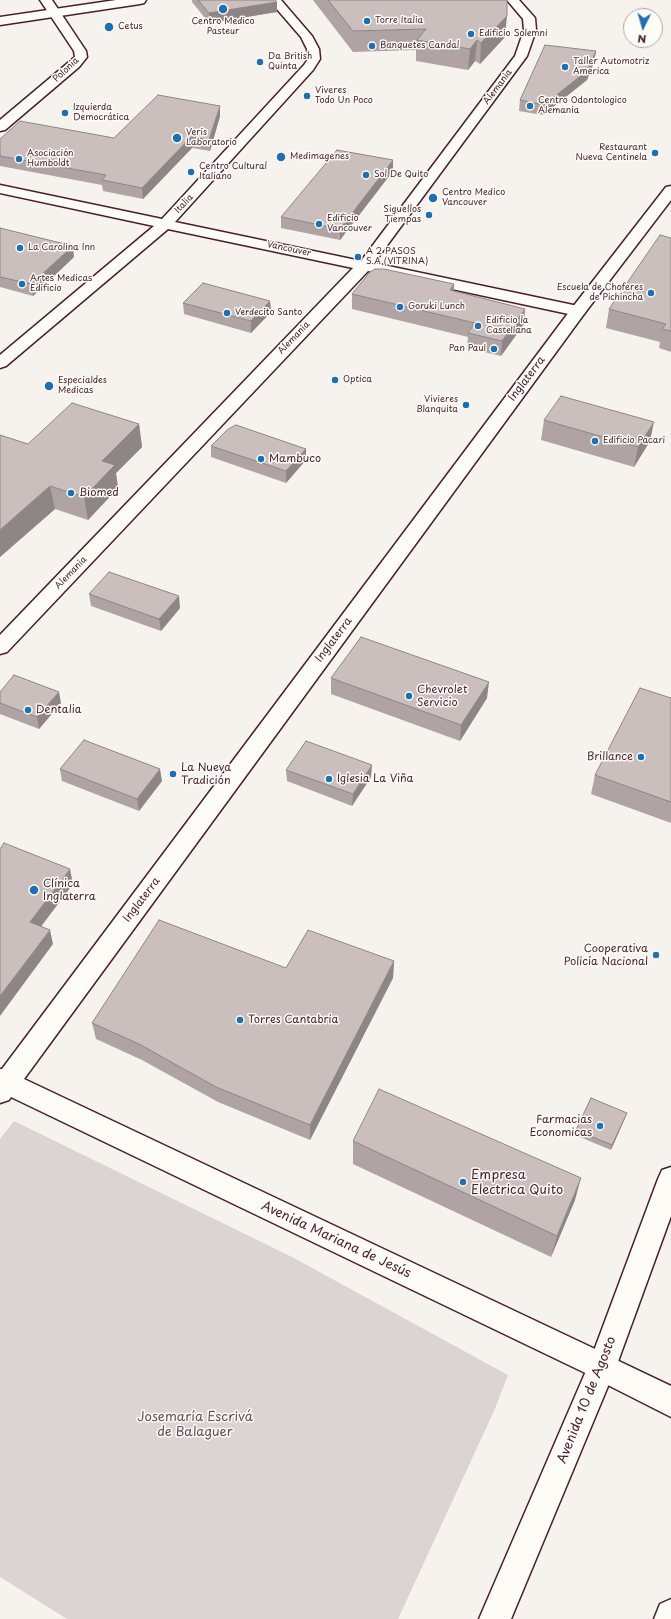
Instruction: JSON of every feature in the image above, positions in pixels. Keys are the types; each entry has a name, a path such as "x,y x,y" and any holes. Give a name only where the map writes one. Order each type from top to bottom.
{"street":[{"name":"Polonia","path":"0,126 81,57 80,51 55,13 42,0"},
{"path":"0,21 140,0"},
{"name":"Italia","path":"0,363 165,224 303,74 314,59 313,49 306,36 275,0"},
{"name":"Alemania","path":"0,647 365,265 521,56 530,30 529,18 513,0"},
{"name":"Vancouver","path":"0,189 578,311"},
{"name":"Inglaterra","path":"2,1084 578,311 671,190"},
{"name":"Avenida Mariana de Jesús","path":"2,1084 602,1367 671,1402"},
{"name":"Avenida 10 de Agosto","path":"495,1619 602,1367 671,1179"},
{"path":"670,1619 671,1615"}],"green space":[{"name":"Josemaría Escrivá de Balaguer","path":"14,1121 292,1257 508,1375 494,1411 398,1619 67,1619 0,1577 0,1139"}],"building":[{"path":"198,0 275,0 277,2 209,13"},
{"path":"328,0 507,0 507,16 481,43 477,40 470,49 417,40 426,29 353,31"},
{"path":"545,45 596,51 588,70 544,105 520,100"},
{"path":"158,95 220,106 209,140 191,137 142,188 102,180 106,175 0,156 0,139 20,121 114,138"},
{"path":"337,150 393,160 340,229 281,217"},
{"path":"0,228 73,246 31,284 0,277"},
{"name":"Escuela de Choferes de Pichincha","path":"660,235 671,238 671,331 662,329 666,324 609,309"},
{"path":"375,269 384,269 454,284 450,290 525,309 502,341 468,333 475,323 352,294 370,272"},
{"path":"203,283 270,301 251,321 183,303"},
{"path":"561,396 654,422 638,447 544,420"},
{"path":"72,403 139,424 102,461 115,465 84,497 50,486 0,530 0,435 28,444"},
{"path":"236,425 306,449 286,471 211,446 228,429"},
{"path":"109,572 179,596 159,619 89,594"},
{"name":"Chevrolet Servicio","path":"361,637 489,682 461,725 331,678"},
{"path":"14,675 59,692 37,717 0,703 0,692"},
{"name":"Brillance","path":"640,688 671,698 671,802 595,775"},
{"path":"84,740 160,769 137,799 60,769"},
{"path":"306,741 372,765 353,794 286,770"},
{"path":"4,843 70,869 30,922 50,930 0,996 0,849"},
{"name":"Torres Cantabria","path":"159,920 286,968 308,930 394,961 310,1125 216,1087 139,1044 92,1023"},
{"name":"Empresa Electrica Quito","path":"379,1089 581,1178 557,1236 353,1141"},
{"name":"Farmacias Economicas","path":"591,1098 627,1113 612,1145 576,1130"}],"place":[{"name":"Centro Medico Pasteur","path":"223,9"},
{"name":"Torre Italia","path":"367,21"},
{"name":"Cetus","path":"109,27"},
{"name":"Edificio Solemni","path":"471,34"},
{"name":"Banquetes Candal","path":"372,46"},
{"name":"Da British Quinta","path":"260,62"},
{"name":"Taller Automotriz America","path":"565,67"},
{"name":"Viveres Todo Un Poco","path":"307,96"},
{"name":"Centro Odontologico Alemania","path":"530,106"},
{"name":"Izquierda Democrática","path":"65,113"},
{"name":"Veris Laboratorio","path":"177,138"},
{"name":"Restaurant Nueva Centinela","path":"655,153"},
{"name":"Medimagenes","path":"281,157"},
{"name":"Asociación Humboldt","path":"19,159"},
{"name":"Centro Cultural Italiano","path":"191,172"},
{"name":"Sol De Quito","path":"366,175"},
{"name":"Centro Medico Vancouver","path":"433,198"},
{"name":"Siguellos Tiempas","path":"429,215"},
{"name":"Edificio Vancouver","path":"319,224"},
{"name":"La Carolina Inn","path":"20,248"},
{"name":"A 2 PASOS S.A (VITRINA)","path":"358,257"},
{"name":"Artes Medicas Edificio","path":"22,284"},
{"name":"Escuela de Choferes de Pichincha","path":"651,293"},
{"name":"Goruki Lunch","path":"400,307"},
{"name":"Verdecito Santo","path":"227,313"},
{"name":"Edificio la Castellana","path":"478,326"},
{"name":"Pan Paul","path":"494,349"},
{"name":"Optica","path":"335,380"},
{"name":"Especialdes Medicas","path":"49,386"},
{"name":"Vivieres Blanquita","path":"466,405"},
{"name":"Edificio Pacari","path":"595,441"},
{"name":"Mambuco","path":"261,459"},
{"name":"Biomed","path":"71,493"},
{"name":"Chevrolet Servicio","path":"409,696"},
{"name":"Dentalia","path":"28,710"},
{"name":"Brillance","path":"641,757"},
{"name":"La Nueva Tradición","path":"173,774"},
{"name":"Iglesia La Viña","path":"329,779"},
{"name":"Clínica Inglaterra","path":"34,890"},
{"name":"Cooperativa Policía Nacional","path":"656,955"},
{"name":"Torres Cantabria","path":"240,1020"},
{"name":"Farmacias Economicas","path":"600,1126"},
{"name":"Empresa Electrica Quito","path":"463,1182"}]}
